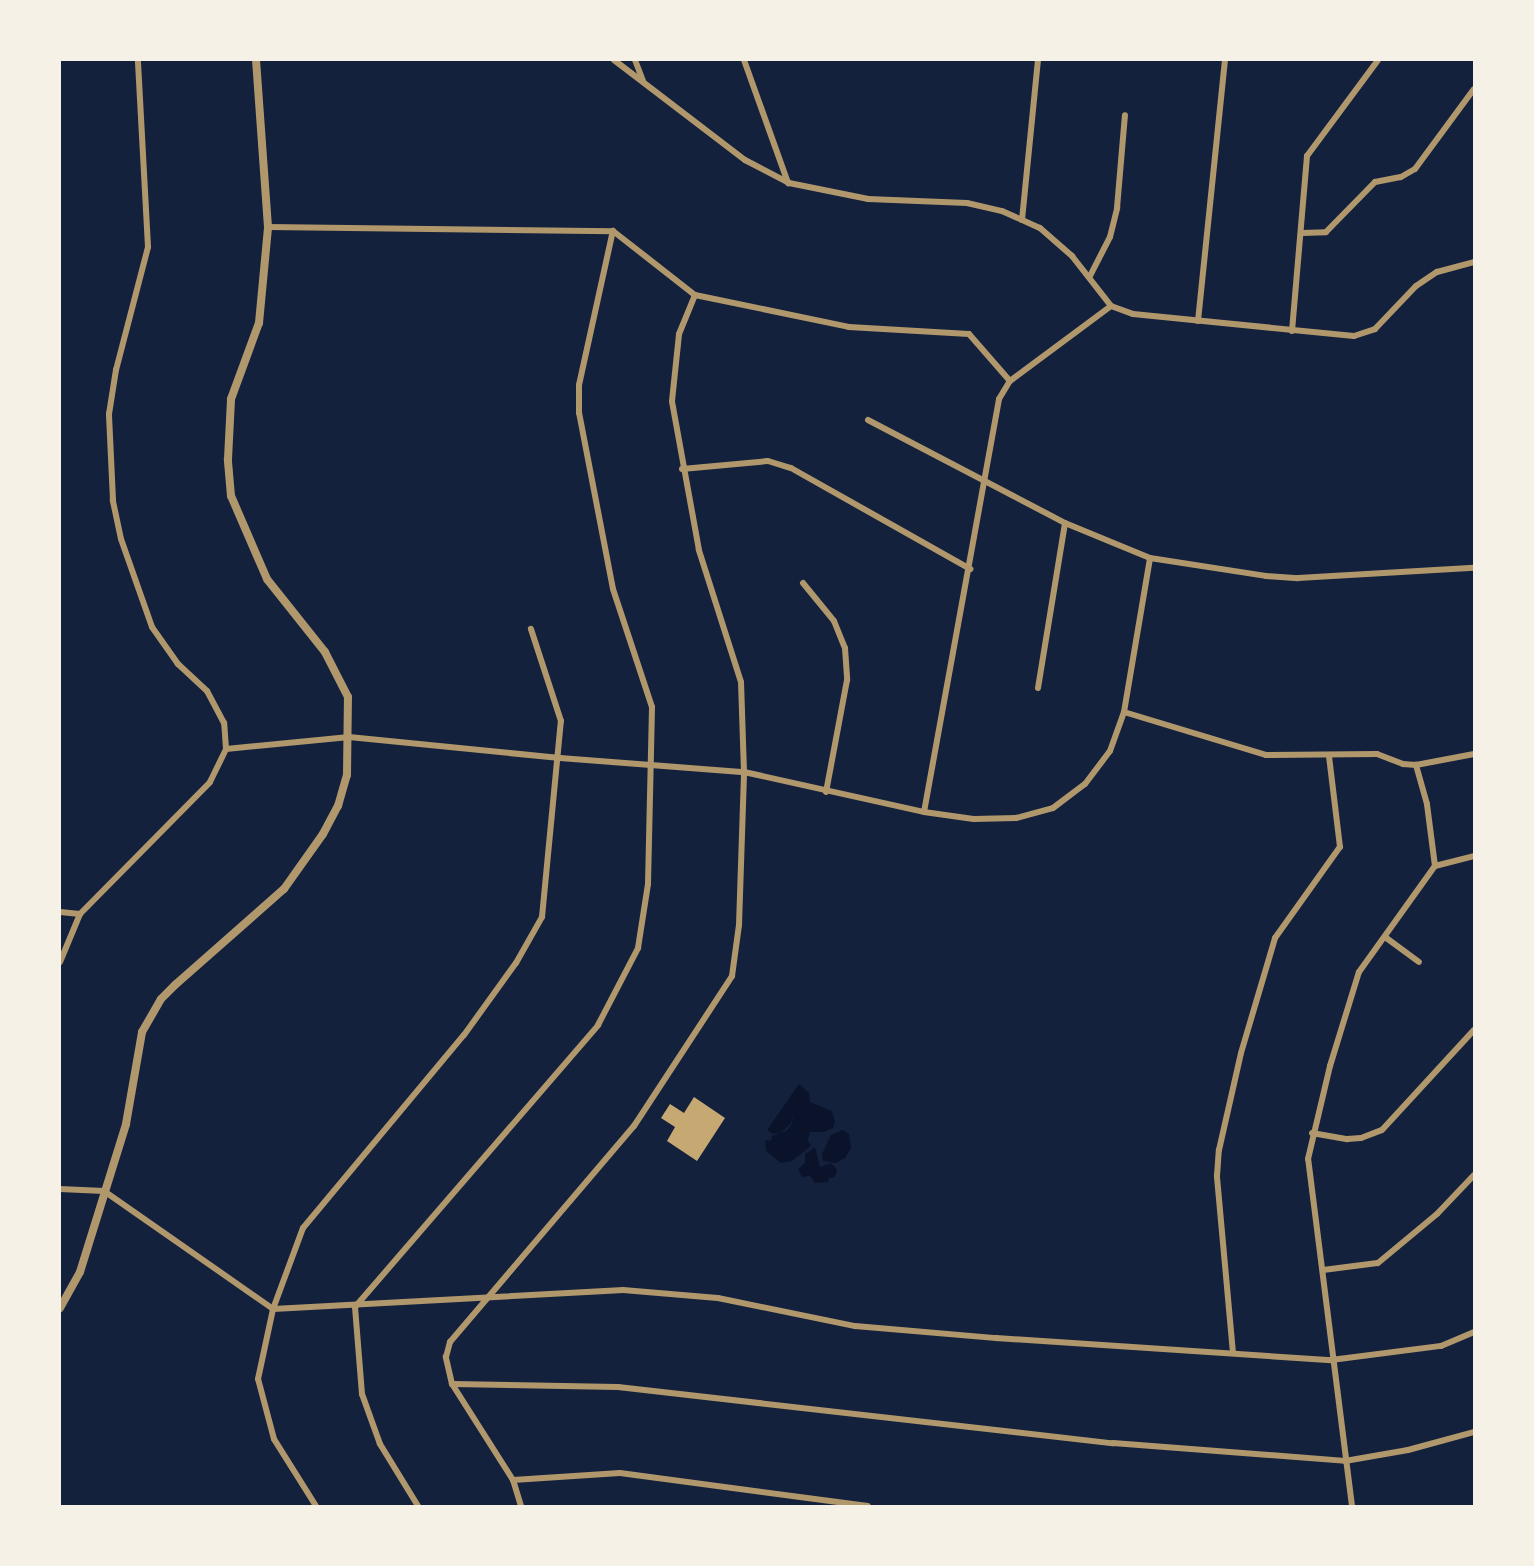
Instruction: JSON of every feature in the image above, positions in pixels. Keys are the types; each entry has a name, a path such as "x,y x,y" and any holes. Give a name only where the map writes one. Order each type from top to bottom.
{"street":[{"path":"60,962 80,914 209,782 226,749 224,723 207,691 178,664 152,627 121,539 113,500 109,414 116,370 148,247 138,60"},
{"path":"60,1308 80,1272 125,1124 142,1032 161,999 174,985 284,889 338,806 347,775 348,697 325,652 267,579 231,496 228,459 231,399 259,323 268,227 256,60"},
{"path":"614,60 745,160 789,183 868,199 967,203 1002,211 1040,228 1072,256 1111,306 1133,314 1354,336 1375,329 1416,286 1437,272 1475,262"},
{"path":"635,60 643,82"},
{"path":"744,60 789,183"},
{"path":"1022,220 1038,60"},
{"path":"1198,321 1225,60"},
{"path":"1292,331 1307,156 1378,60"},
{"path":"1302,233 1326,232 1375,182 1401,177 1415,169 1475,89"},
{"path":"1090,276 1110,237 1117,208 1125,116"},
{"path":"268,227 613,231 695,295 849,327 969,334 1010,381"},
{"path":"418,1507 380,1444 362,1394 355,1307 598,1025 638,948 648,884 652,707 613,589 579,413 579,385 613,231"},
{"path":"521,1507 513,1480 452,1384 446,1357 450,1342 635,1126 732,976 739,925 744,772 741,682 699,550 682,469 672,401 679,334 695,295"},
{"path":"924,812 999,399 1010,381 1111,306"},
{"path":"868,420 1065,523 1150,558 1266,576 1298,578 1475,568"},
{"path":"682,469 768,461 791,468 970,569"},
{"path":"1038,688 1065,523"},
{"path":"226,749 349,737 560,758 744,772 924,812 974,819 1016,818 1053,808 1086,784 1110,751 1124,712 1150,558"},
{"path":"803,583 834,621 845,648 847,680 826,792"},
{"path":"316,1507 274,1439 258,1379 273,1309 303,1228 464,1035 516,963 542,917 560,758 561,721 531,629"},
{"path":"1124,712 1266,755 1377,754 1403,764 1416,765 1475,754"},
{"path":"1233,1353 1217,1175 1219,1150 1241,1053 1275,938 1340,847 1329,756"},
{"path":"1416,765 1427,804 1435,866"},
{"path":"1352,1507 1331,1360 1323,1270 1308,1158 1312,1133 1359,972 1435,866 1475,856"},
{"path":"60,912 80,914"},
{"path":"1385,937 1419,962"},
{"path":"1312,1133 1346,1139 1361,1138 1381,1129 1475,1030"},
{"path":"1323,1270 1378,1263 1437,1214 1475,1175"},
{"path":"60,1189 104,1191 273,1309 355,1307 623,1290 718,1298 855,1326 1331,1360 1441,1346 1475,1332"},
{"path":"452,1384 618,1387 1113,1443 1345,1461 1408,1450 1475,1432"},
{"path":"513,1480 620,1473 868,1507"}],"water":[{"path":"799,1084 809,1093 810,1102 832,1111 835,1122 833,1128 824,1132 810,1132 808,1140 811,1146 792,1161 781,1163 766,1151 765,1140 771,1141 772,1136 780,1133 773,1134 767,1130"},
{"path":"843,1130 849,1134 851,1148 845,1158 836,1163 823,1161 822,1154 831,1135"},
{"path":"815,1147 820,1167 831,1163 837,1170 835,1177 829,1178 828,1182 815,1183 810,1176 802,1177 798,1169 805,1163 805,1154"}],"building":[{"path":"694,1097 725,1118 697,1161 667,1141 675,1127 661,1118 670,1104 684,1113"}]}
